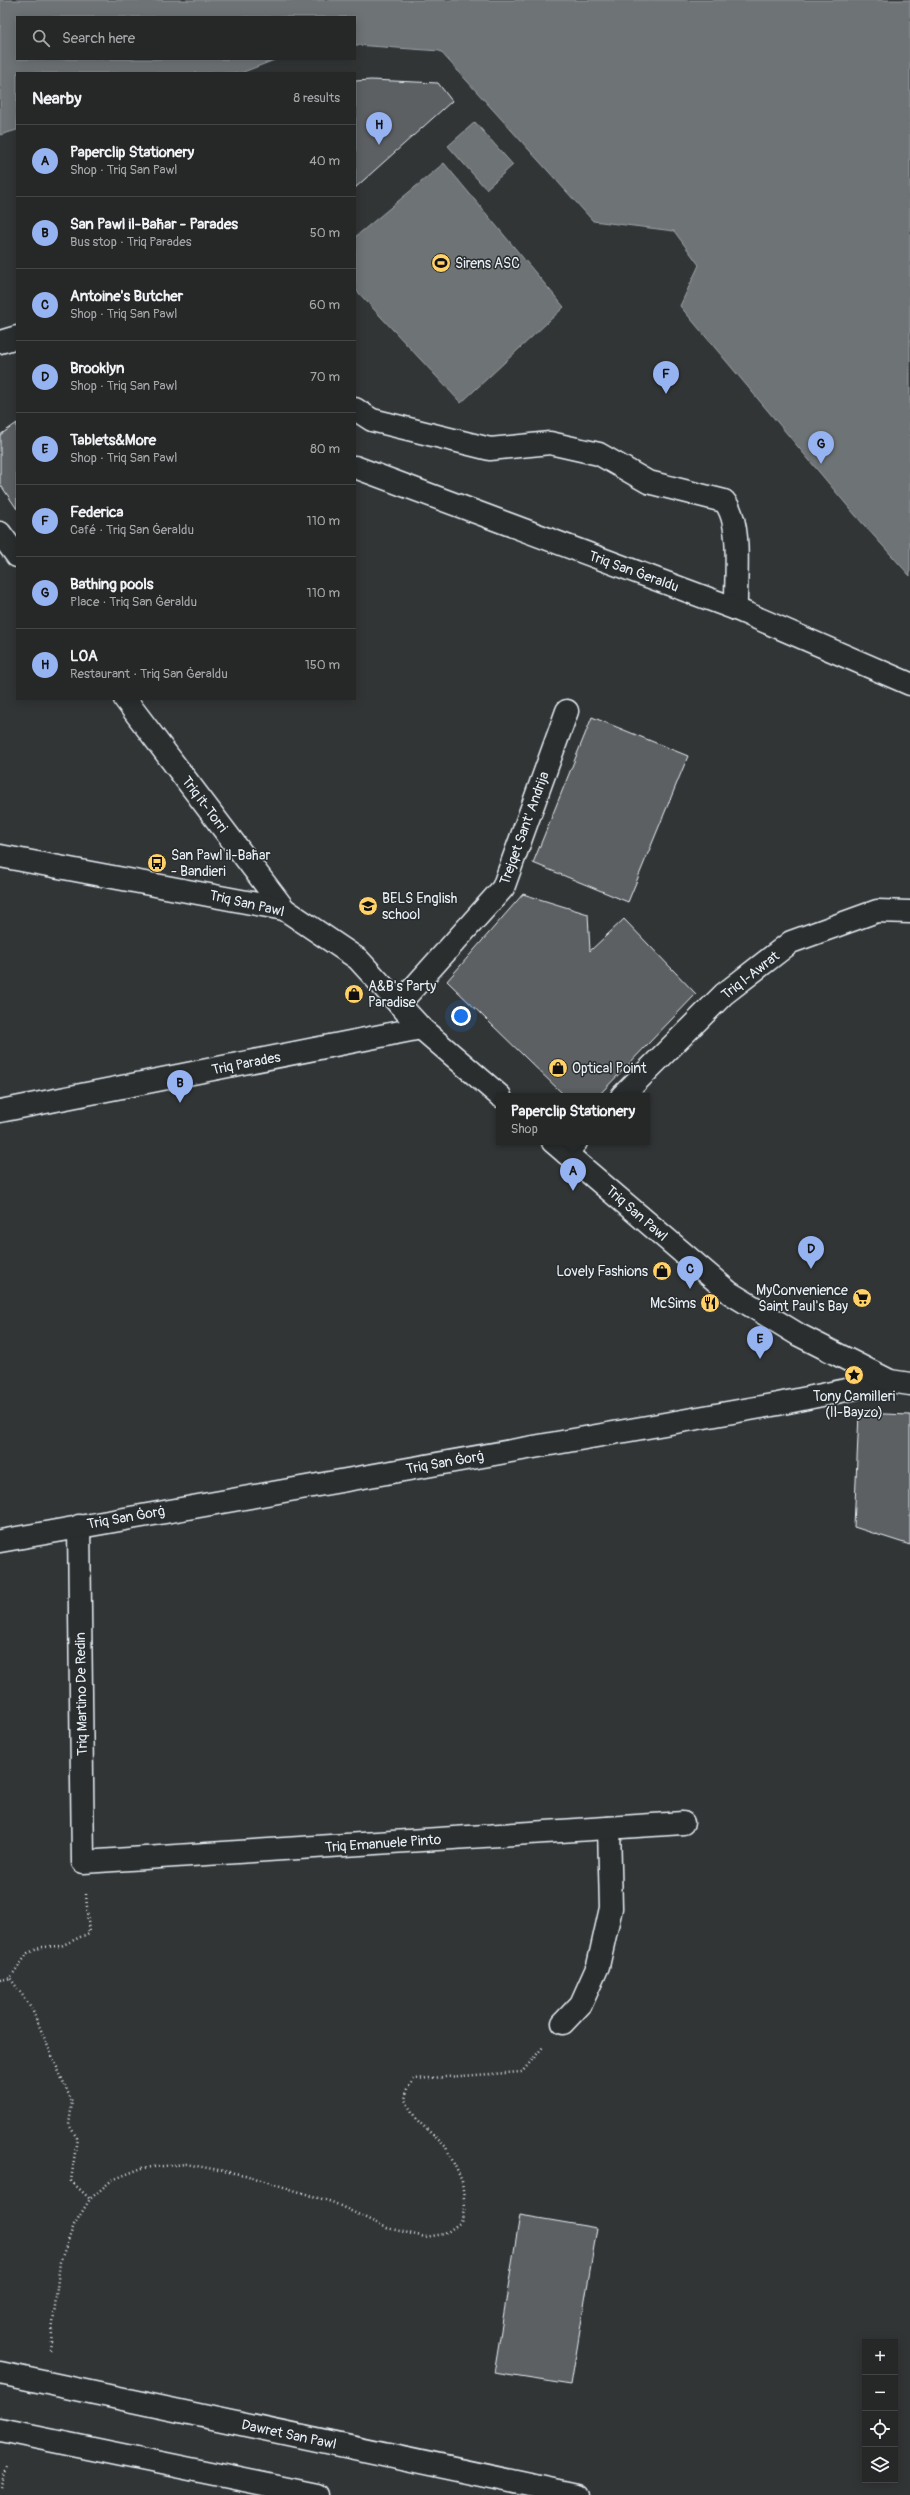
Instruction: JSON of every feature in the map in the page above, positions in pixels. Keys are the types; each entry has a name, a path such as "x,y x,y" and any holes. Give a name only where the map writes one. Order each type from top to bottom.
{"main road":[{"path":"0,342 16,336"},
{"path":"356,410 372,420 490,449 550,443 599,454 648,482 724,501 730,508 733,517 736,566 736,608"},
{"name":"Triq San Ġeraldu","path":"356,467 736,608 910,684"},
{"path":"0,533 16,555"},
{"name":"Triq it-Torri","path":"126,700 284,909"},
{"name":"Trejqet Sant' Andrija","path":"399,1004 503,888 567,711"},
{"name":"Triq San Pawl","path":"0,856 284,909 358,959 421,1028 497,1093"},
{"name":"Triq l-Awrat","path":"625,1093 724,994 791,942 877,911 910,912"},
{"name":"Triq Parades","path":"0,1111 421,1028"},
{"name":"Triq San Pawl","path":"565,1146 730,1293 799,1335 900,1382"},
{"name":"Triq San Ġorġ","path":"0,1541 900,1382"},
{"name":"Triq Martino De Redin","path":"79,1526 83,1862"},
{"name":"Triq Emanuele Pinto","path":"83,1862 683,1823"},
{"path":"563,2023 581,2004 598,1966 611,1908 610,1828"},
{"name":"Dawret San Pawl","path":"0,2373 577,2495"},
{"path":"0,2430 317,2495"}],"path":[{"path":"0,1980 10,1978 28,1953 42,1947 62,1946 89,1933 83,1862"},
{"path":"10,1978 31,2007 72,2102 68,2125 77,2138 71,2181 90,2199"},
{"path":"46,2382 60,2262 74,2225 90,2199 112,2180 142,2168 186,2164 245,2175 332,2202 387,2228 425,2238 445,2234 461,2222 465,2207 462,2181 446,2146 416,2119 405,2100 407,2089 414,2079 522,2072 563,2023"}],"shaded area":[{"path":"0,0 910,0 910,576 856,516 680,306 699,265 674,231 593,221 440,51 356,45 356,16 16,16 16,60 274,60 244,72 16,72 16,130 0,135"},
{"path":"475,122 513,165 486,189 448,146"},
{"name":"Sirens ASC","path":"444,163 564,307 461,403 356,290 356,236"}],"building":[{"path":"371,80 438,83 452,101 356,187 356,81"},
{"path":"16,424 16,508 0,484 0,435"},
{"path":"592,717 688,756 628,902 533,863"},
{"path":"523,894 588,914 590,951 624,919 696,994 601,1093 562,1093 447,981"},
{"path":"859,1413 910,1415 910,1545 854,1527"},
{"path":"520,2215 597,2228 571,2385 494,2373"}],"place":[{"name":"LOA","path":"379,145"},
{"name":"Sirens ASC","path":"441,263"},
{"name":"Federica","path":"666,394"},
{"name":"Bathing pools","path":"821,464"},
{"name":"San Pawl il-Baħar - Bandieri","path":"157,863"},
{"name":"BELS English school","path":"368,906"},
{"name":"A&B's Party Paradise","path":"354,994"},
{"name":"Optical Point","path":"558,1068"},
{"name":"San Pawl il-Baħar - Parades","path":"180,1103"},
{"name":"Paperclip Stationery","path":"573,1191"},
{"name":"Brooklyn","path":"811,1269"},
{"name":"Lovely Fashions","path":"662,1271"},
{"name":"Antoine's Butcher","path":"690,1289"},
{"name":"MyConvenience Saint Paul's Bay","path":"862,1298"},
{"name":"McSims","path":"710,1303"},
{"name":"Tablets&More","path":"760,1359"},
{"name":"Tony Camilleri (Il-Bayzo)","path":"854,1375"}]}
